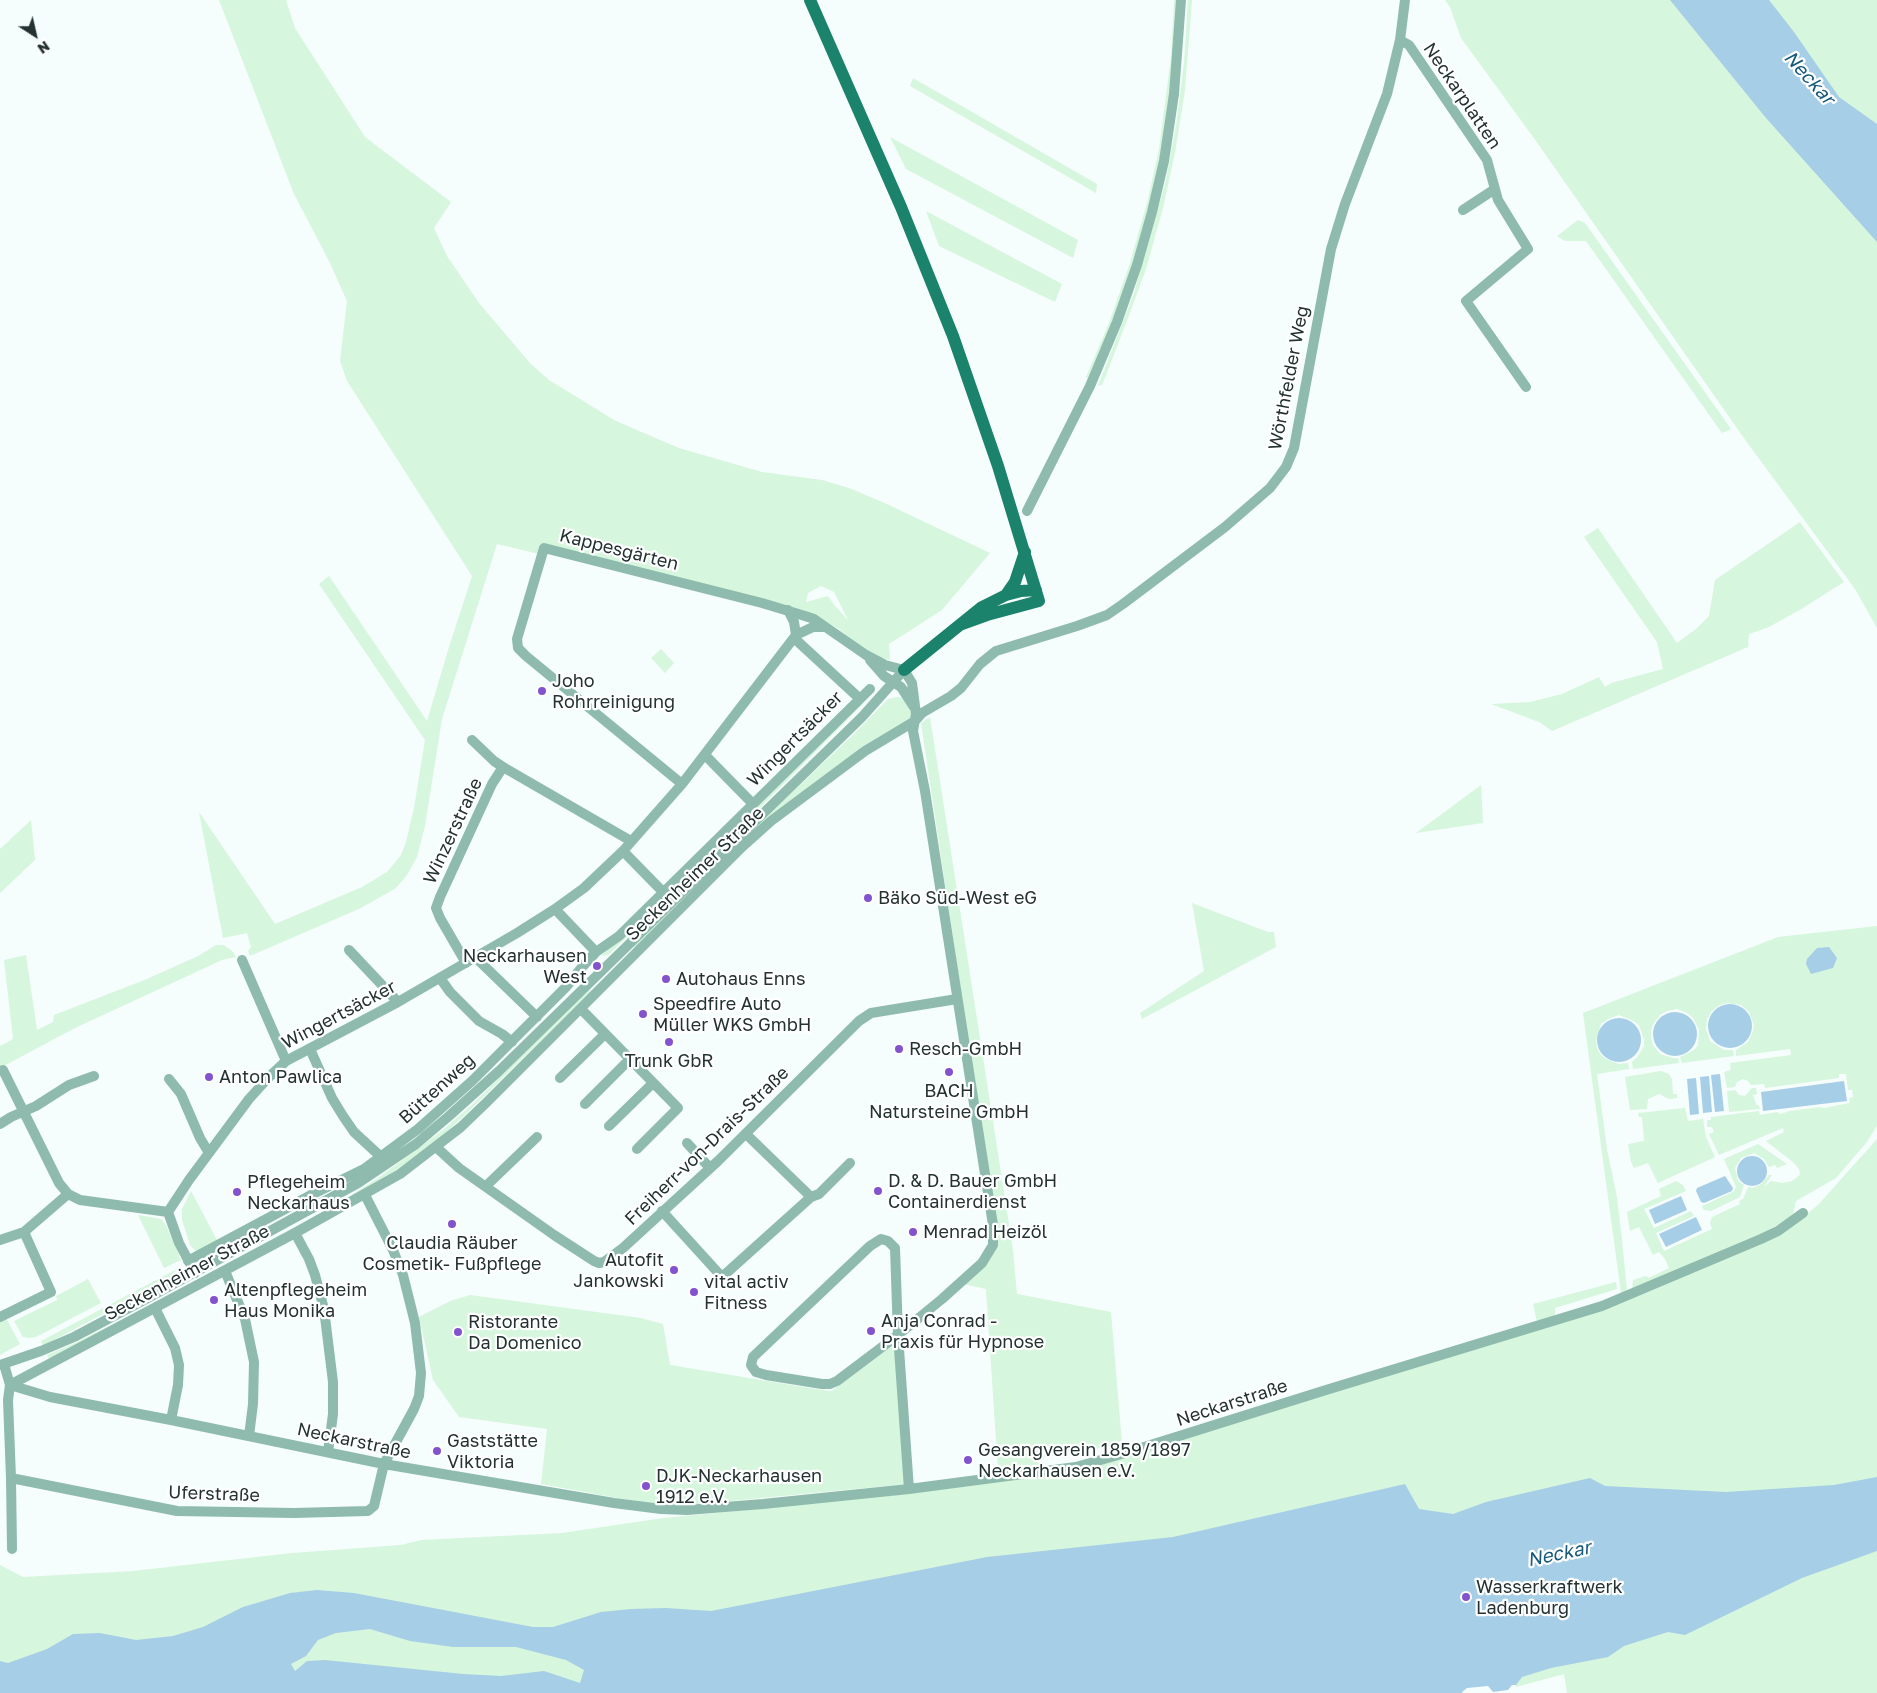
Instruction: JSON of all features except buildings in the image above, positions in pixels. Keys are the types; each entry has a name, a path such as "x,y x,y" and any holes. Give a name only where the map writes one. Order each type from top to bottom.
{"main road":[{"path":"810,0 901,207 953,336 984,422 1038,596"},
{"path":"1006,595 1015,582 1025,552"},
{"path":"904,670 982,607 1006,595 1021,591 1038,596"},
{"path":"962,624 1038,596"}],"street":[{"path":"1027,511 1090,386 1137,265 1164,161 1174,94 1182,0"},
{"name":"Wörthfelder Weg","path":"916,721 922,713 961,688 988,656 996,651 1077,626 1107,614 1124,604 1225,527 1270,488 1286,467 1294,448 1331,249 1345,204 1387,94 1400,40 1405,0"},
{"name":"Neckarplatten","path":"1400,40 1409,45 1487,160 1498,200 1528,249 1466,301 1526,387"},
{"path":"1463,210 1495,189"},
{"name":"Kappesgärten","path":"682,784 518,648 517,639 544,548 788,610 814,619 866,656 885,665 904,670"},
{"path":"788,610 794,622 795,637 813,627 825,627"},
{"name":"Wingertsäcker","path":"168,1212 176,1198 249,1099 286,1060 310,1049 440,978 555,910 584,888 623,851 682,784 795,637 859,698"},
{"name":"Kappesgärten","path":"866,656 884,676 901,688 914,707"},
{"path":"12,1548 8,1400 10,1385 2,1365 74,1337 195,1273 366,1178 416,1144 498,1071 835,744 904,670 912,683 916,721 913,731 925,791 993,1225 993,1245 982,1263 898,1336 837,1381 830,1384 822,1384 766,1375 756,1372 751,1364 753,1357 870,1246 881,1239 888,1241 895,1248 898,1336 908,1488"},
{"name":"Wingertsäcker","path":"537,1017 566,988 596,952 619,936 870,689"},
{"name":"Seckenheimer Straße","path":"10,1385 225,1271 400,1174 461,1127 581,1010 742,847 771,821 865,751 916,721"},
{"name":"Winzerstraße","path":"472,740 503,767 631,841"},
{"name":"Wingertsäcker","path":"705,756 753,804"},
{"name":"Winzerstraße","path":"471,960 440,918 436,908 492,784 503,767"},
{"path":"623,851 663,892"},
{"path":"555,910 596,952"},
{"path":"349,950 398,1002"},
{"path":"242,960 286,1060"},
{"path":"471,960 537,1017"},
{"path":"440,978 450,992 479,1021 512,1042"},
{"name":"Freiherr-von-Drais-Straße","path":"436,1146 459,1168 559,1239 599,1263 608,1260 623,1248 710,1168 859,1021 871,1013 957,999"},
{"path":"581,1010 678,1108 637,1149"},
{"name":"Büttenweg","path":"188,1261 315,1192 364,1169 418,1129 472,1081 537,1017"},
{"path":"560,1078 605,1034"},
{"path":"310,1049 332,1098 343,1116 354,1132 380,1156"},
{"path":"585,1104 630,1059"},
{"path":"2,1070 59,1184 68,1194 80,1200 168,1212 172,1227 195,1273"},
{"path":"0,1124 36,1106 70,1085 94,1076"},
{"path":"169,1079 181,1094 209,1154"},
{"path":"609,1126 653,1082"},
{"path":"746,1134 811,1198"},
{"path":"486,1186 537,1137"},
{"path":"687,1143 710,1168"},
{"path":"662,1211 722,1277 811,1198 819,1194 850,1163"},
{"path":"0,1240 24,1232 68,1194"},
{"name":"Uferstraße","path":"11,1478 177,1511 294,1513 368,1511 374,1506 384,1464 414,1409 421,1373 415,1323 403,1275 393,1250 365,1195"},
{"name":"Neckarstraße","path":"10,1385 50,1397 384,1464 614,1504 662,1509 707,1509 908,1488 1076,1467 1602,1306 1778,1231 1803,1213"},
{"path":"0,1317 51,1292 24,1232"},
{"path":"295,1233 315,1275 325,1318 333,1382 333,1414 328,1452"},
{"path":"225,1271 245,1318 254,1362 253,1404 249,1436"},
{"path":"155,1308 175,1348 179,1365 178,1385 171,1420"}],"green space":[{"path":"219,0 286,0 295,28 365,137 451,202 434,228 447,256 479,303 530,363 549,380 616,421 679,448 762,472 822,480 852,489 990,553 942,610 889,644 890,660 871,656 839,629 816,616 541,544 539,554 497,544 442,719 425,826 417,857 407,875 396,888 361,908 250,956 248,951 251,947 247,933 223,938 199,812 275,924 362,887 387,872 401,855 414,808 425,740 319,584 329,576 427,721 472,576 347,381 340,361 347,301 329,261 294,194","holes":["821,586 834,592 848,620 828,596 806,602 808,593"]},
{"path":"1174,0 1178,0 1174,64 1164,140 1153,191 1135,261 1114,318 1087,379 1086,377 1109,323 1130,263 1148,199 1159,149 1171,57"},
{"path":"1188,0 1192,0 1185,90 1175,153 1163,208 1146,269 1105,378 1102,385 1098,386 1134,293 1165,184 1176,126 1184,63"},
{"path":"1445,0 1877,0 1877,628 1855,589 1746,441 1536,141 1461,38 1450,7"},
{"path":"913,78 1097,184 1096,193 910,86"},
{"path":"890,137 1078,240 1073,258 906,169"},
{"path":"926,211 1062,284 1055,302 939,246"},
{"path":"1578,220 1585,223 1731,429 1722,433 1586,241 1565,241 1557,236"},
{"path":"1800,522 1844,582 1769,627 1749,634 1748,647 1552,731 1539,722 1491,704 1530,702 1562,694 1599,677 1605,687 1611,683 1663,669 1657,642 1584,537 1598,528 1677,643 1696,629 1709,616 1715,580"},
{"path":"661,649 674,663 665,673 651,658"},
{"path":"904,698 908,703 913,717 862,747 809,789 631,956 634,946 741,840 855,733 888,699"},
{"path":"860,701 863,704 695,873 608,955 601,956"},
{"path":"930,717 1013,1250 1017,1294 1111,1312 1122,1443 1077,1453 1043,1457 1043,1459 1040,1459 1040,1466 998,1471 986,1289 963,1284 995,1248 975,1085 921,723"},
{"path":"1481,785 1483,823 1416,833"},
{"path":"31,820 35,860 0,893 0,849"},
{"path":"1192,903 1268,932 1274,932 1276,947 1142,1019 1140,1013 1204,971"},
{"path":"1877,926 1877,1126 1867,1142 1836,1178 1796,1201 1793,1214 1783,1222 1761,1234 1632,1290 1633,1280 1646,1276 1649,1278 1669,1268 1659,1252 1653,1255 1639,1227 1630,1231 1627,1212 1661,1196 1659,1189 1676,1181 1683,1185 1686,1191 1644,1209 1654,1228 1691,1211 1694,1216 1656,1233 1664,1251 1712,1229 1710,1223 1712,1217 1740,1204 1739,1201 1743,1199 1748,1187 1753,1188 1761,1184 1769,1175 1772,1175 1764,1187 1771,1181 1782,1183 1792,1181 1800,1175 1799,1169 1794,1163 1766,1141 1784,1132 1783,1128 1719,1155 1709,1134 1714,1132 1712,1127 1707,1127 1707,1120 1711,1120 1711,1117 1759,1111 1760,1115 1824,1108 1850,1103 1849,1098 1853,1097 1852,1090 1848,1090 1846,1074 1839,1074 1839,1078 1765,1088 1764,1084 1751,1085 1743,1079 1737,1082 1735,1087 1727,1088 1724,1072 1731,1070 1730,1063 1791,1055 1790,1049 1736,1056 1736,1050 1748,1042 1754,1025 1749,1012 1741,1005 1727,1003 1720,1005 1712,1011 1707,1019 1706,1029 1710,1041 1724,1050 1733,1050 1734,1056 1682,1063 1680,1057 1694,1050 1698,1045 1699,1030 1693,1018 1677,1009 1660,1015 1651,1030 1651,1037 1653,1045 1660,1054 1678,1058 1679,1063 1633,1069 1632,1062 1644,1046 1639,1025 1619,1015 1601,1024 1596,1040 1597,1048 1601,1055 1619,1064 1628,1063 1629,1069 1597,1074 1622,1240 1627,1291 1621,1293 1583,1013 1778,937"},
{"path":"216,945 224,945 236,957 222,960 75,1028 0,1068 0,1046 13,1039 4,960 26,955 37,1030 53,1022 54,1015 147,979 198,956"},
{"path":"591,989 463,1117 429,1147 401,1167 361,1194 50,1361 47,1355 152,1304 339,1203 378,1178 443,1130 474,1103 573,1004"},
{"path":"1661,1071 1669,1074 1672,1079 1673,1094 1677,1094 1677,1098 1669,1099 1659,1094 1648,1099 1647,1109 1630,1110 1625,1077"},
{"path":"1752,1088 1756,1088 1757,1094 1753,1095 1760,1109 1729,1112 1727,1091 1735,1090 1739,1095 1745,1096"},
{"path":"1685,1108 1688,1121 1703,1119 1706,1137 1715,1157 1658,1183 1648,1163 1634,1168 1631,1162 1628,1144 1644,1141 1642,1117 1639,1117 1638,1113"},
{"path":"1877,1139 1877,1693 1567,1693 1564,1674 1516,1687 1491,1581 1037,1676 0,1693 0,1565 23,1577 133,1571 292,1553 401,1545 421,1540 562,1533 663,1518 758,1509 1077,1470 1603,1309 1648,1292 1786,1230 1818,1205"},
{"path":"1758,1144 1787,1164 1777,1168 1775,1165 1769,1167 1764,1159 1754,1153 1741,1158 1735,1168 1738,1181 1744,1185 1740,1197 1711,1211 1704,1210 1702,1206 1733,1192 1736,1187 1724,1159"},
{"path":"191,1191 218,1242 197,1252 190,1245 182,1220 182,1209"},
{"path":"138,1215 161,1219 166,1225 181,1260 164,1268"},
{"path":"177,1269 170,1278 43,1346 41,1341"},
{"path":"88,1279 101,1303 36,1337 23,1337 14,1321 57,1300 56,1296"},
{"path":"1616,1282 1617,1289 1555,1308 1555,1318 1537,1322 1533,1304"},
{"path":"470,1295 641,1318 663,1324 670,1365 822,1390 832,1391 885,1347 892,1346 895,1350 908,1484 667,1507 541,1484 547,1429 459,1417 433,1380 419,1317 450,1301"},
{"path":"6,1318 20,1344 0,1355 0,1321"}],"water":[{"name":"Neckar","path":"1670,0 1769,0 1794,32 1839,97 1877,124 1877,242 1766,118"},
{"path":"1829,947 1837,958 1833,968 1811,974 1806,964 1807,959 1817,948"},
{"path":"1726,1004 1734,1004 1746,1010 1752,1026 1746,1042 1734,1048 1726,1048 1714,1042 1708,1030 1708,1022 1714,1010"},
{"path":"1679,1012 1691,1018 1696,1025 1696,1043 1691,1050 1684,1055 1671,1056 1663,1053 1656,1046 1653,1030 1656,1022 1663,1015"},
{"path":"1615,1018 1623,1018 1635,1024 1641,1040 1635,1056 1623,1062 1615,1062 1603,1056 1597,1044 1597,1036 1603,1024"},
{"path":"1720,1074 1724,1111 1715,1112 1711,1075"},
{"path":"1709,1076 1712,1112 1703,1113 1700,1077"},
{"path":"1696,1078 1699,1114 1690,1115 1687,1079"},
{"path":"1844,1081 1847,1101 1763,1111 1761,1092"},
{"path":"1752,1156 1763,1160 1767,1171 1763,1182 1752,1186 1741,1182 1737,1171 1741,1160"},
{"path":"1725,1176 1733,1188 1732,1191 1704,1203 1701,1202 1696,1191 1697,1188"},
{"path":"1681,1196 1687,1210 1655,1224 1649,1210"},
{"path":"1696,1217 1702,1230 1666,1247 1659,1234"},
{"name":"Neckar","path":"1877,1477 1877,1551 1802,1578 1685,1635 1668,1632 1624,1646 1608,1657 1551,1668 1522,1677 1516,1685 1512,1685 1508,1690 1493,1692 1488,1686 1467,1688 1463,1693 0,1693 0,1661 8,1663 47,1649 73,1634 100,1633 136,1640 173,1636 203,1627 243,1607 290,1593 317,1590 354,1593 533,1627 553,1627 601,1612 666,1608 711,1611 987,1557 1173,1537 1405,1484 1419,1509 1453,1514 1486,1502 1590,1478 1605,1486 1726,1492 1834,1485","holes":["370,1629 410,1641 453,1647 516,1647 566,1660 584,1670 580,1683 544,1671 501,1676 325,1660 307,1661 295,1671 291,1664 306,1656 318,1640 336,1633"]}],"place":[{"name":"Joho Rohrreinigung","path":"542,691"},
{"name":"Bäko Süd-West eG","path":"868,898"},
{"name":"Neckarhausen West","path":"597,966"},
{"name":"Autohaus Enns","path":"666,979"},
{"name":"Speedfire Auto Müller WKS GmbH","path":"643,1014"},
{"name":"Trunk GbR","path":"669,1042"},
{"name":"Resch-GmbH","path":"899,1049"},
{"name":"BACH Natursteine GmbH","path":"949,1072"},
{"name":"Anton Pawlica","path":"209,1077"},
{"name":"D. & D. Bauer GmbH Containerdienst","path":"878,1191"},
{"name":"Pflegeheim Neckarhaus","path":"237,1192"},
{"name":"Claudia Räuber Cosmetik- Fußpflege","path":"452,1224"},
{"name":"Menrad Heizöl","path":"913,1232"},
{"name":"Autofit Jankowski","path":"674,1270"},
{"name":"vital activ Fitness","path":"694,1292"},
{"name":"Altenpflegeheim Haus Monika","path":"214,1300"},
{"name":"Anja Conrad - Praxis für Hypnose","path":"871,1331"},
{"name":"Ristorante Da Domenico","path":"458,1332"},
{"name":"Gaststätte Viktoria","path":"437,1451"},
{"name":"Gesangverein 1859/1897 Neckarhausen e.V.","path":"968,1460"},
{"name":"DJK-Neckarhausen 1912 e.V.","path":"646,1486"},
{"name":"Wasserkraftwerk Ladenburg","path":"1466,1597"}]}
